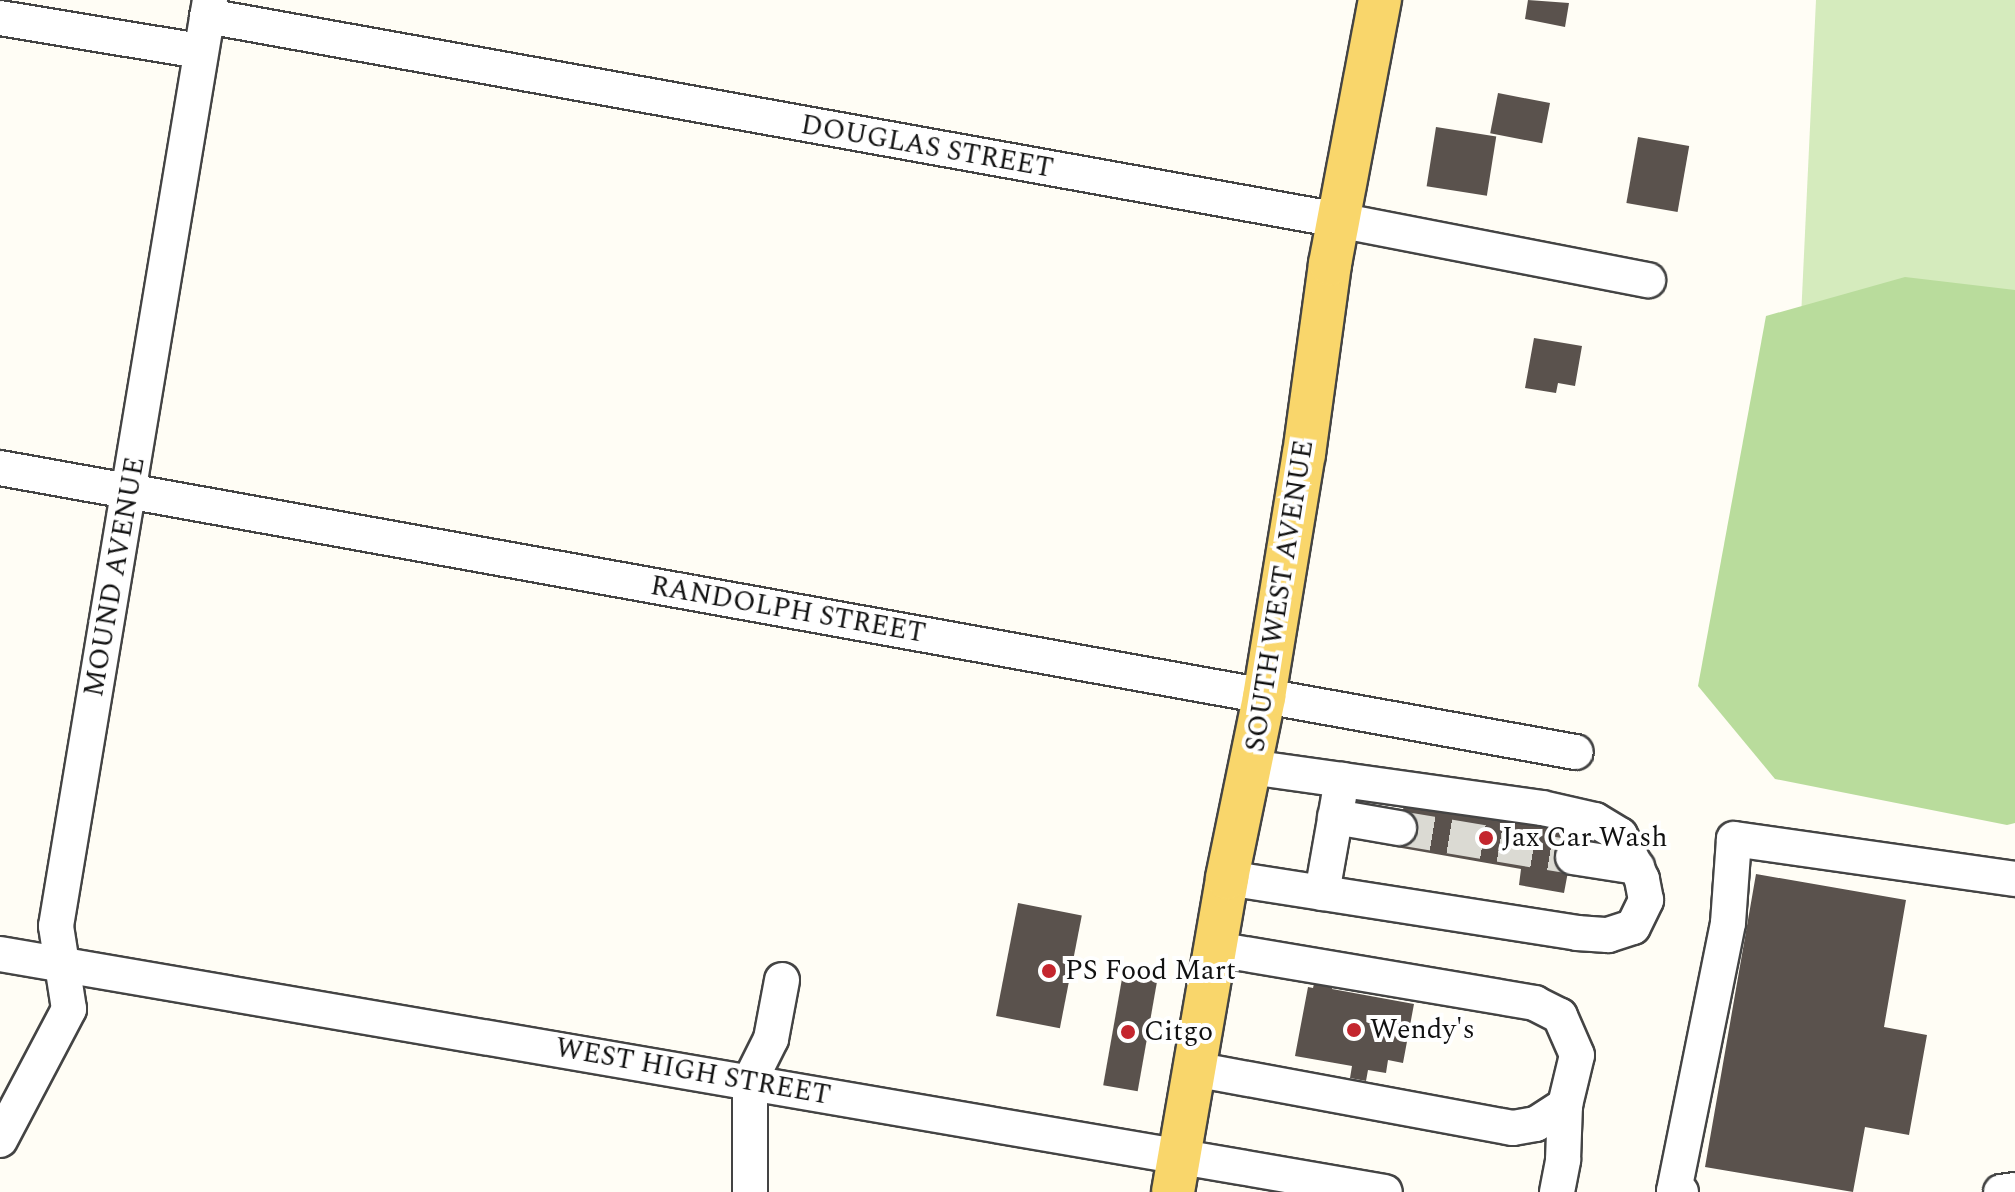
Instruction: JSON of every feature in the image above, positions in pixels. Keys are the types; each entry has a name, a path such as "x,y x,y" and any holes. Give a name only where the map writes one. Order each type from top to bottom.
{"main road":[{"name":"SOUTH WEST AVENUE","path":"1176,1174 1227,878 1264,697 1338,220 1380,0"}],"street":[{"name":"DOUGLAS STREET","path":"208,8 1648,280"},
{"name":"MOUND AVENUE","path":"0,1140 69,1009 56,926 208,8"},
{"path":"0,18 199,51"},
{"name":"RANDOLPH STREET","path":"0,468 1576,752"},
{"path":"1227,878 1572,933 1608,935 1633,927 1646,900 1637,867 1620,835 1595,820 1542,808 1251,767"},
{"path":"1322,893 1342,780"},
{"path":"1335,817 1399,828"},
{"path":"1681,1192 1674,1191 1728,923 1734,839 2015,879"},
{"path":"1573,857 1637,867"},
{"path":"1215,949 1535,1003 1560,1016 1577,1055 1565,1105 1563,1160 1557,1192"},
{"name":"WEST HIGH STREET","path":"0,954 750,1081 1176,1174 1385,1192"},
{"path":"750,1192 750,1081 771,1039 782,980"},
{"path":"1194,1069 1513,1128 1536,1124 1565,1105"},
{"path":"2001,1192 2015,1190"}],"green space":[{"path":"1816,0 2015,0 2015,810 1781,741"},
{"path":"1905,277 2015,290 2015,823 2007,825 1775,779 1698,686 1766,316"}],"building":[{"path":"1528,0 1569,3 1565,27 1525,19"},
{"path":"1498,93 1550,103 1542,143 1490,133"},
{"path":"1436,127 1496,137 1487,196 1427,186"},
{"path":"1638,137 1689,146 1678,212 1626,203"},
{"path":"1534,338 1582,346 1575,386 1558,383 1556,393 1525,388"},
{"name":"Jax Car Wash","path":"1405,799 1576,829 1564,893 1519,885 1521,869 1396,847"},
{"path":"1756,874 1906,900 1884,1027 1927,1035 1909,1135 1865,1127 1853,1192 1705,1167"},
{"path":"1018,903 1082,915 1060,1028 996,1016"},
{"path":"1123,973 1157,979 1138,1091 1103,1085"},
{"name":"Wendy's","path":"1315,979 1333,983 1332,989 1414,1004 1403,1063 1388,1060 1386,1073 1368,1070 1366,1081 1350,1078 1352,1066 1295,1056 1308,987 1313,988"}],"tunnel":[{"path":"1399,828 1573,857"}],"place":[{"name":"Jax Car Wash","path":"1486,838"},
{"name":"PS Food Mart","path":"1049,971"},
{"name":"Wendy's","path":"1354,1030"},
{"name":"Citgo","path":"1128,1032"}]}
